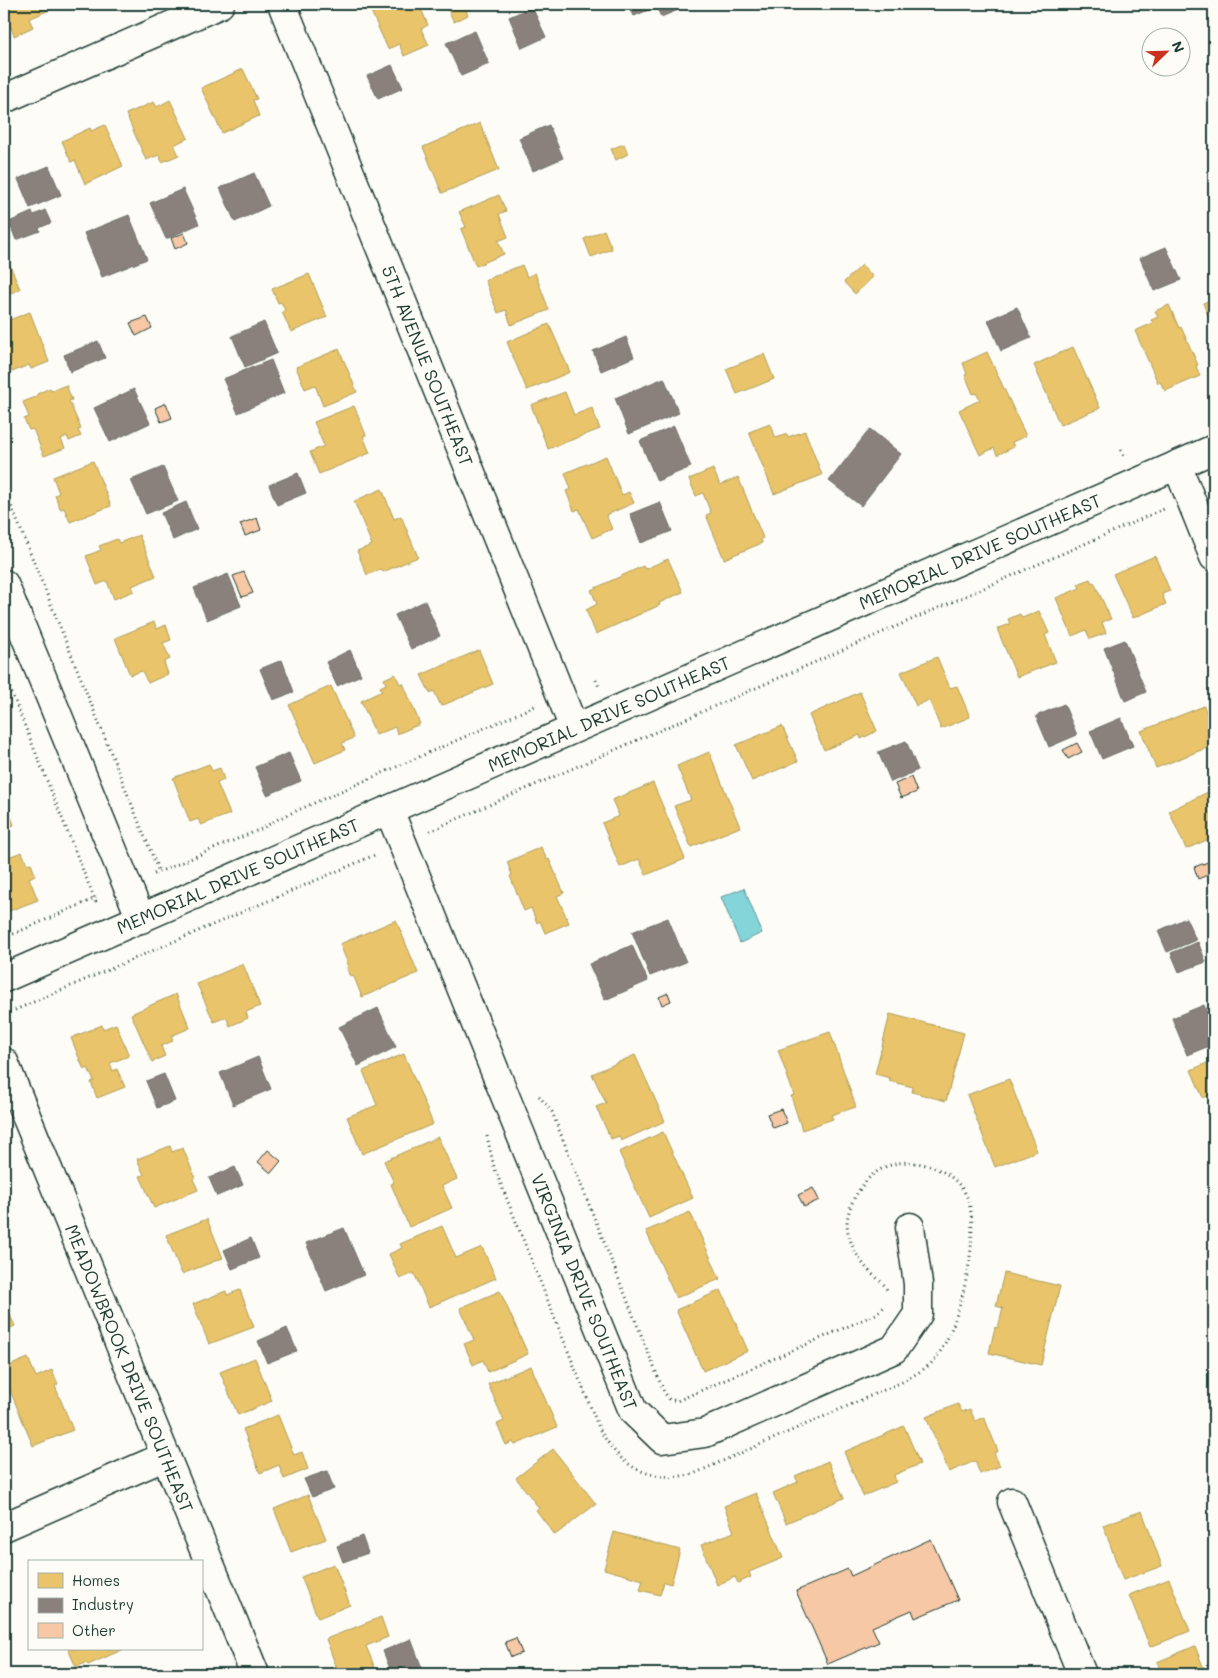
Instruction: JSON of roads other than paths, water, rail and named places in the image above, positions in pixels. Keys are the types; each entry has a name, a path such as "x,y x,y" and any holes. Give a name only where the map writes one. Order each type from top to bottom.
{"street":[{"path":"4,99 220,4"},
{"name":"5TH AVENUE SOUTHEAST","path":"282,4 574,728"},
{"name":"MEMORIAL DRIVE SOUTHEAST","path":"4,978 1214,449"},
{"path":"1177,465 1214,557"},
{"path":"4,584 141,919"},
{"name":"VIRGINIA DRIVE SOUTHEAST","path":"389,810 633,1411 662,1439 705,1433 894,1349 918,1314 918,1284 910,1227"},
{"name":"MEADOWBROOK DRIVE SOUTHEAST","path":"4,1062 255,1674"},
{"path":"4,1527 166,1456"},
{"path":"1012,1502 1082,1674"}],"water":[{"path":"744,888 762,933 740,943 721,897"}]}
